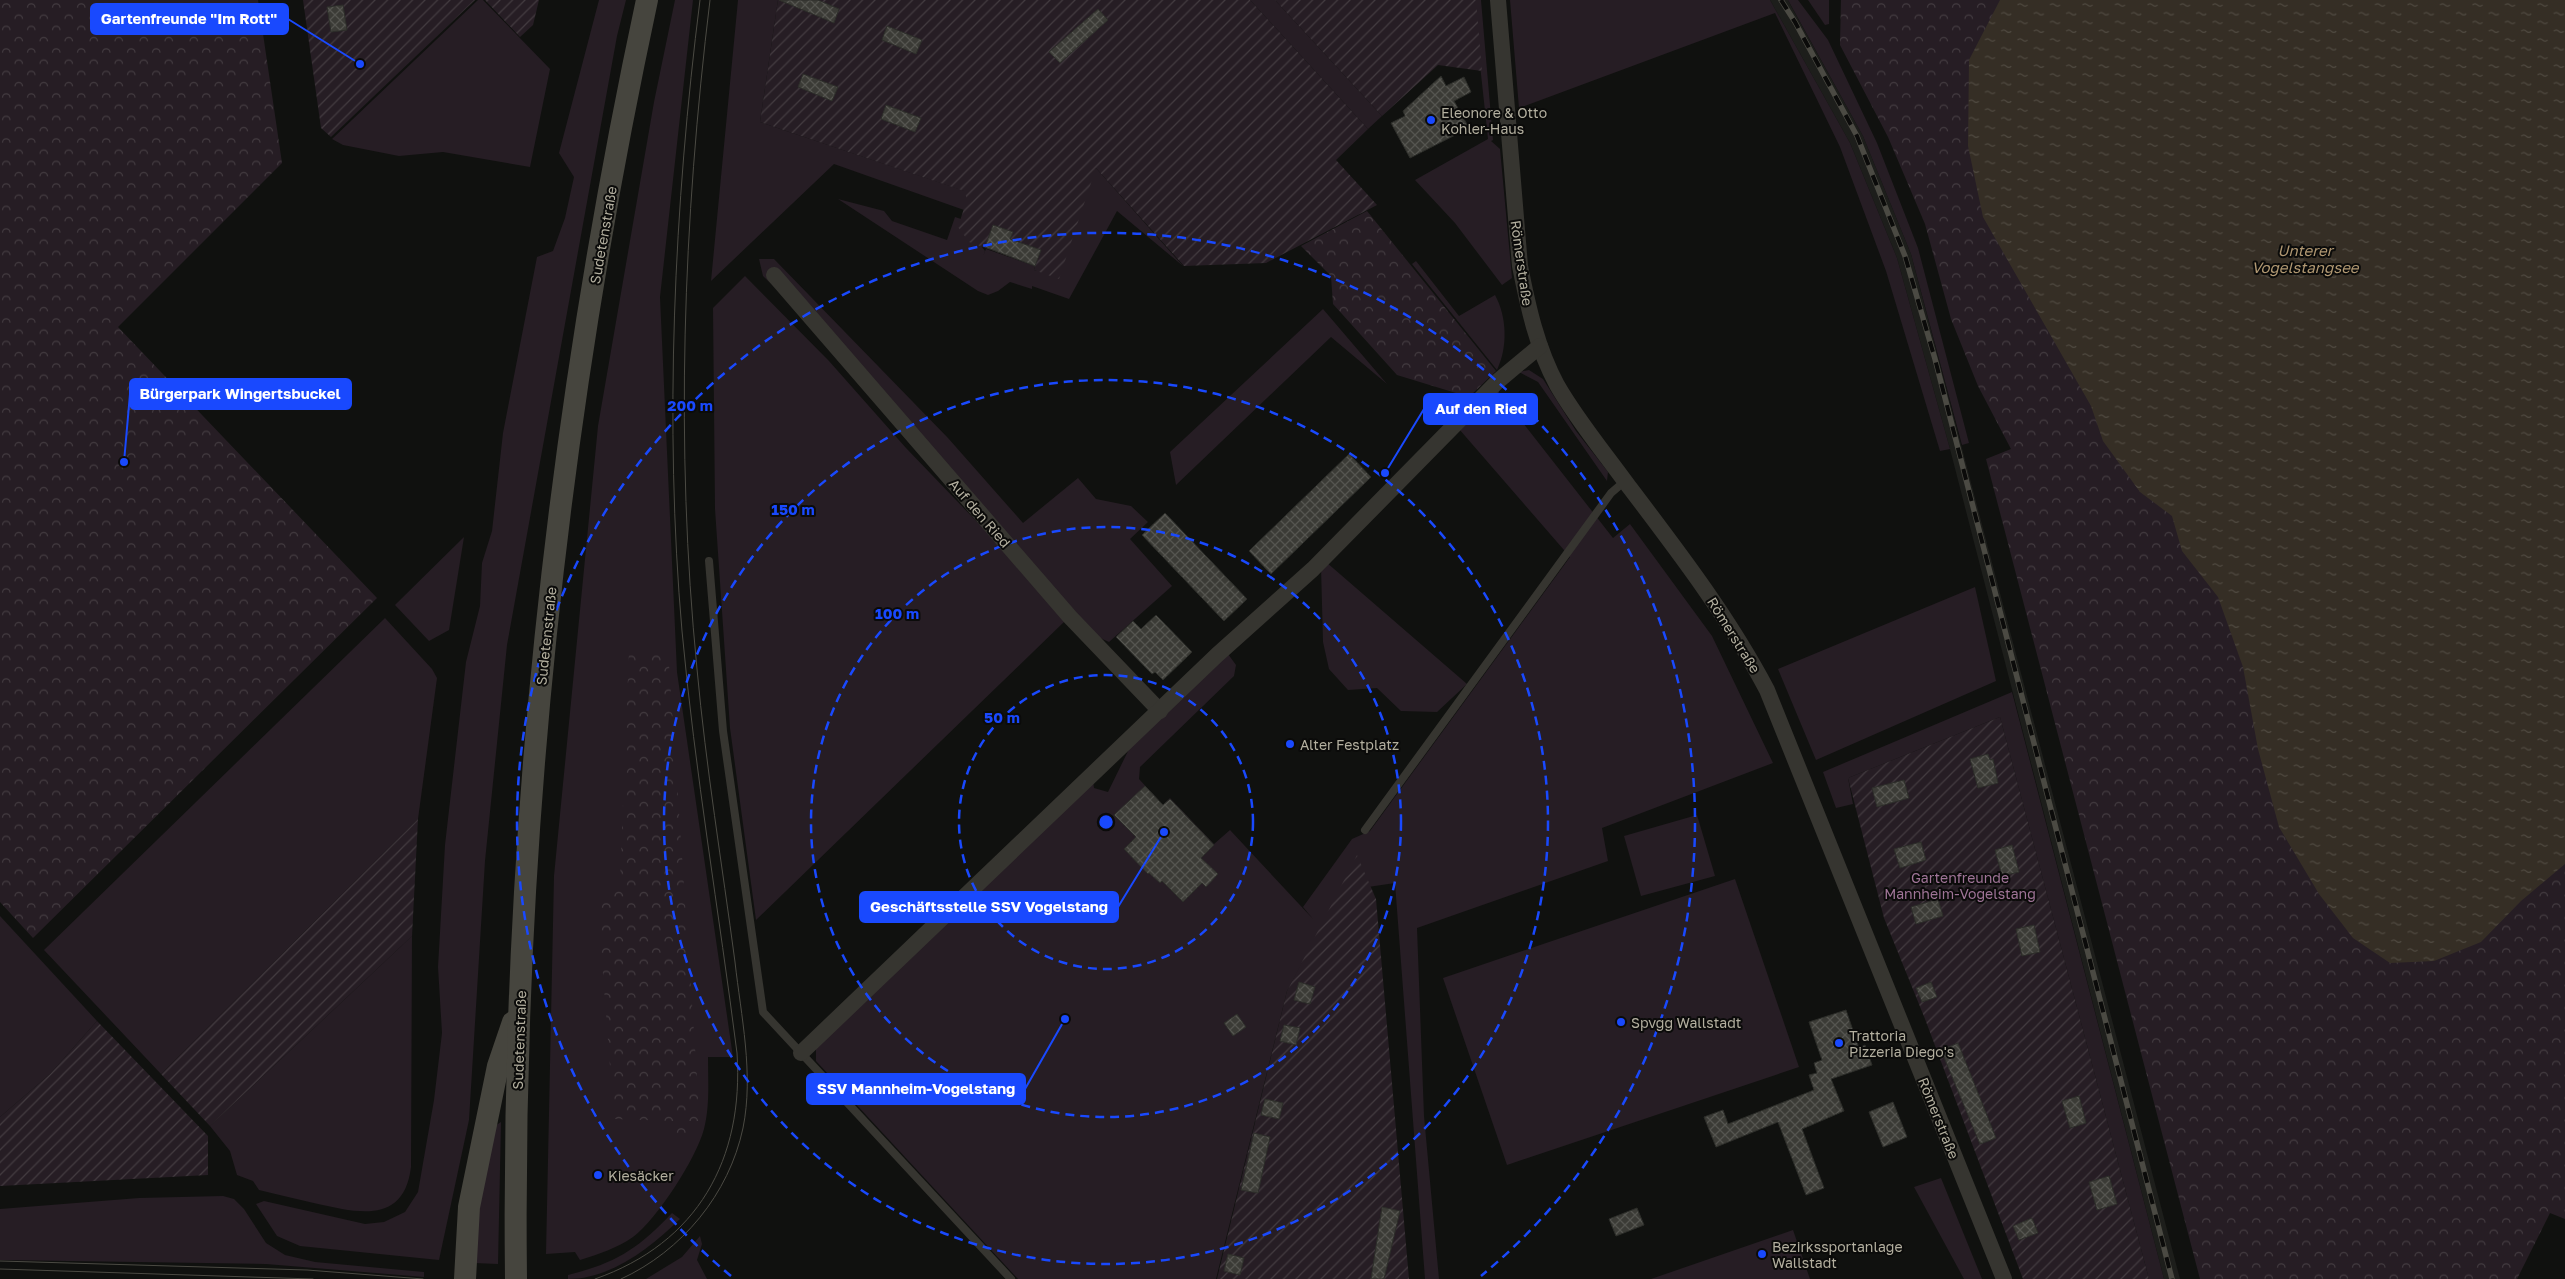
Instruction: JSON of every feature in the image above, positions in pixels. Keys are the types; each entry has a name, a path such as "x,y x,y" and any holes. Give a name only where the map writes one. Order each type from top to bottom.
{"main road":[{"name":"Sudetenstraße","path":"516,1279 520,1002 531,804 546,633 562,488 586,325 647,0"},
{"path":"464,1279 469,1207 498,1066 520,1002"}],"street":[{"name":"Römerstraße","path":"1498,0 1520,266 1527,303 1540,346 1557,384 1576,415 1703,586 1745,648 1767,690 2004,1279"},
{"name":"Auf den Ried","path":"774,275 1070,618 1160,711"},
{"path":"802,1053 1217,655 1313,569 1498,381 1540,346"}],"lane":[{"path":"1365,830 1611,493 1625,480"},
{"path":"709,561 723,731 763,1012 1010,1279"}],"shaded area":[{"path":"1770,0 1788,0 1863,136 1911,254 2180,1279 2164,1279 1950,449 1897,258 1850,143"}],"green space":[{"path":"0,0 258,0 282,163 118,327 377,598 33,938 0,902"},
{"path":"303,0 475,0 331,137 321,128"},
{"path":"478,0 483,0 550,69 530,167 443,152 399,156 343,145 332,139"},
{"path":"485,0 539,0 533,25 520,37"},
{"path":"599,0 626,0 617,36 507,645 485,861 469,1120 439,1260 300,1246 277,1236 256,1204 264,1201 365,1224 384,1222 405,1212 418,1192 434,1100 442,1033 438,967 445,845 466,662 480,606 482,563 492,531 503,433 537,257 553,251 565,218 574,177 559,153"},
{"path":"675,0 693,0 660,297 677,672 733,1057 708,1057 708,1102 704,1129 693,1156 664,1203 633,1237 614,1248 580,1260 575,1252 546,1254 554,876 598,426 654,102"},
{"path":"738,0 778,0 760,122 965,191 1003,141 964,210 834,164 711,281"},
{"path":"778,0 1250,0 1368,129 1336,160 1377,205 1266,263 1184,266 1096,168 1059,279 1034,270 1035,266 969,242 958,227 967,199 964,191 760,122"},
{"path":"1250,0 1275,0 1382,116 1368,129"},
{"path":"1275,0 1476,0 1482,71 1438,65 1382,116"},
{"path":"1473,0 1481,0 1493,140 1491,141 1500,149 1512,278 1502,285 1455,223 1415,180 1488,139"},
{"path":"1510,0 1770,0 1850,143 1897,258 1950,449 1940,451 1886,271 1840,147 1775,13 1519,108"},
{"path":"1788,0 1798,0 1828,40 1877,143 1918,248 1969,443 1962,445 1911,254 1863,136"},
{"path":"1808,0 1829,0 1829,24 1825,25"},
{"path":"1841,0 2565,0 2565,1219 2550,1213 2517,1279 2200,1279 1986,459 2011,449 1978,386 1951,319 1925,224 1888,137 1840,45"},
{"path":"1096,168 1183,266 1117,211 1069,299 1032,286 1032,289 1010,282 998,291 988,295 978,291 838,199 884,211 892,221 947,240 955,217 961,219 985,251 983,256 986,249 1035,266 1034,270 1037,271"},
{"path":"1367,211 1496,371 1469,397 1397,375 1333,304 1331,276 1301,246"},
{"path":"759,259 774,259 948,438 1023,523 1078,478 1096,499 1131,506 1148,522 1130,539 1172,586 1109,642 1098,637 841,352 763,276"},
{"path":"1416,261 1459,316 1495,295 1502,313 1505,332 1503,352 1497,370 1412,264"},
{"path":"745,276 829,361 906,448 981,526 1065,621 756,920 730,728 715,509 713,308"},
{"path":"1323,309 1387,384 1331,337 1176,485 1170,452"},
{"path":"1529,370 1543,379 1576,431 1608,472 1607,481 1538,382 1519,372"},
{"path":"1498,391 1613,538 1630,524 1712,636 1773,763 1602,828 1608,861 1417,928 1424,1116 1439,1279 1425,1279 1395,883 1341,891 1287,991 1216,1279 1018,1279 816,1061 816,1044 1093,781 1094,788 1108,792 1130,747 1228,654 1236,665 1234,676 1140,767 1139,779 1163,805 1170,798 1214,844 1230,830 1313,919 1303,907 1352,839 1370,831 1570,557 1459,429"},
{"path":"464,537 449,630 429,641 395,605"},
{"path":"1326,562 1467,684 1437,712 1401,711 1377,688 1348,690 1329,669 1323,642 1321,567"},
{"path":"1975,587 1996,681 1816,760 1778,669"},
{"path":"385,618 432,669 437,678 418,819 161,1074 44,950"},
{"path":"629,650 668,650 700,1121 687,1121 687,1134 676,1135 675,1121 614,1119 598,909 620,881"},
{"path":"2012,692 2164,1279 2149,1279 2000,717 1848,778 1853,804 1836,808 1823,772"},
{"name":"Gartenfreunde Mannheim-Vogelstang","path":"2000,717 2149,1279 2023,1279 1925,1019 1884,918 1848,778"},
{"path":"1697,815 1715,876 1641,896 1624,836"},
{"path":"418,819 412,936 210,1126 161,1074"},
{"path":"1357,855 1376,899 1409,1279 1217,1279 1287,991"},
{"name":"Spvgg Wallstadt","path":"1735,879 1799,1067 1507,1165 1443,978"},
{"path":"0,916 97,1021 50,1074 0,1117"},
{"path":"412,936 411,1167 407,1185 399,1198 389,1206 377,1210 364,1211 333,1207 259,1190 253,1181 237,1175 230,1151 210,1126"},
{"path":"97,1021 208,1136 208,1175 0,1186 0,1117 50,1074"},
{"path":"501,1122 498,1264 474,1263 477,1210 495,1126"},
{"path":"1941,1178 1982,1279 1964,1279 1914,1187"},
{"path":"223,1196 234,1199 244,1209 266,1243 285,1255 315,1262 424,1272 424,1277 266,1264 0,1260 0,1209 139,1198"},
{"path":"672,1213 680,1219 656,1241 629,1260 599,1274 584,1278 568,1279 568,1275 613,1260 625,1253 660,1226"},
{"name":"Bezirkssportanlage Wallstadt","path":"1793,1230 1810,1279 1651,1279"},
{"path":"700,1236 702,1244 697,1260 707,1279 646,1279 682,1257"}],"water":[{"name":"Unterer Vogelstangsee","path":"2000,0 2565,0 2565,864 2521,901 2481,942 2434,961 2390,963 2353,938 2319,894 2279,827 2258,749 2243,667 2218,597 2182,551 2172,516 2140,492 2103,441 2091,406 1983,217 1968,146 1969,60"}],"building":[{"path":"779,0 818,0 839,9 834,23"},
{"path":"343,5 347,30 331,32 327,7"},
{"path":"1098,9 1108,20 1060,63 1049,52"},
{"path":"887,26 922,40 916,54 882,40"},
{"path":"803,74 838,87 832,101 798,87"},
{"name":"Eleonore & Otto Kohler-Haus","path":"1441,76 1446,86 1464,77 1471,92 1454,101 1469,128 1410,158 1391,123 1405,116 1403,111"},
{"path":"886,105 921,118 915,132 881,119"},
{"path":"993,225 1013,232 1010,239 1041,250 1035,266 985,247"},
{"path":"1349,454 1371,477 1271,574 1249,551"},
{"path":"1165,513 1247,599 1224,621 1142,535"},
{"path":"1156,615 1192,652 1163,680 1155,672 1152,674 1116,637 1133,621 1141,629"},
{"path":"1988,754 1990,760 1993,759 1998,783 1978,788 1970,759"},
{"path":"1904,780 1909,798 1877,807 1872,788"},
{"path":"1145,786 1163,805 1170,799 1214,845 1201,858 1218,874 1206,887 1202,883 1183,902 1162,881 1160,883 1148,874 1124,849 1136,837 1114,815"},
{"path":"1921,842 1926,860 1900,868 1894,849"},
{"path":"2012,845 2019,872 2002,876 1995,850"},
{"path":"1938,899 1943,916 1916,924 1911,907"},
{"path":"2034,925 2040,952 2022,956 2016,929"},
{"path":"1299,982 1315,987 1310,1004 1294,1000"},
{"path":"1931,982 1937,997 1922,1002 1916,988"},
{"path":"1846,1010 1859,1048 1865,1045 1872,1065 1831,1079 1844,1111 1802,1129 1824,1188 1806,1195 1778,1122 1716,1147 1704,1117 1723,1110 1728,1124 1814,1090 1809,1075 1817,1073 1814,1063 1822,1060 1809,1022"},
{"path":"1237,1014 1246,1027 1233,1036 1224,1023"},
{"path":"1284,1025 1300,1028 1296,1045 1280,1041"},
{"path":"1958,1043 1996,1138 1980,1144 1941,1050"},
{"path":"2079,1096 2086,1123 2070,1128 2062,1101"},
{"path":"1265,1099 1283,1103 1279,1119 1261,1115"},
{"path":"1893,1102 1907,1137 1883,1147 1869,1112"},
{"path":"1254,1133 1270,1137 1258,1193 1241,1190"},
{"path":"2109,1176 2117,1204 2097,1210 2089,1182"},
{"path":"1382,1207 1400,1211 1384,1279 1371,1279"},
{"path":"1637,1208 1644,1225 1616,1236 1609,1219"},
{"path":"2032,1218 2038,1233 2019,1240 2013,1226"},
{"path":"1228,1254 1244,1258 1240,1275 1224,1271"}],"tram line":[{"path":"595,1279 631,1263 662,1243 687,1220 707,1192 722,1162 732,1128 737,1092 737,1053 687,684 677,553 674,474 674,315 678,235 691,78 700,0"},
{"path":"621,1279 664,1253 700,1218 727,1176 743,1128 746,1108 747,1066 743,1024 697,669 686,502 684,418 688,250 693,167 710,0"},
{"path":"0,1261 307,1270 423,1279"},
{"path":"0,1269 313,1279"}],"railway":[{"path":"1781,0 1857,136 1905,256 1935,359 2172,1279"}],"place":[{"name":"Gartenfreunde \"Im Rott\"","path":"360,64"},
{"name":"Eleonore & Otto Kohler-Haus","path":"1431,120"},
{"name":"Bürgerpark Wingertsbuckel","path":"124,462"},
{"name":"Auf den Ried","path":"1385,473"},
{"name":"Alter Festplatz","path":"1290,744"},
{"name":"Geschäftsstelle SSV Vogelstang","path":"1164,832"},
{"name":"SSV Mannheim-Vogelstang","path":"1065,1019"},
{"name":"Spvgg Wallstadt","path":"1621,1022"},
{"name":"Trattoria Pizzeria Diego's","path":"1839,1043"},
{"name":"Kiesäcker","path":"598,1175"},
{"name":"Bezirkssportanlage Wallstadt","path":"1762,1254"}]}
